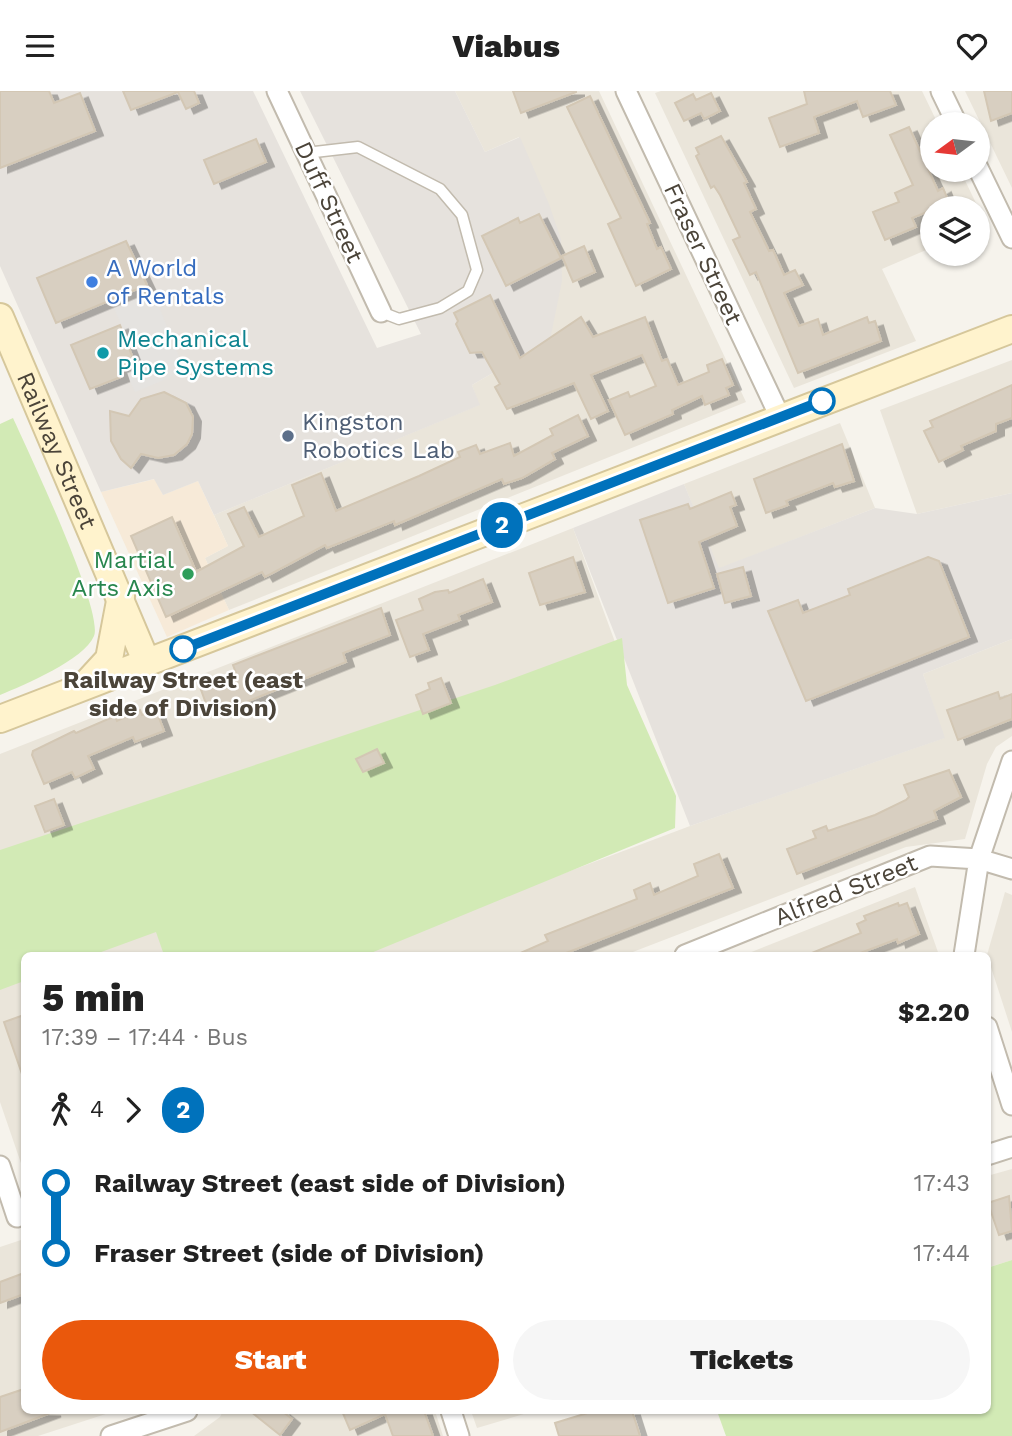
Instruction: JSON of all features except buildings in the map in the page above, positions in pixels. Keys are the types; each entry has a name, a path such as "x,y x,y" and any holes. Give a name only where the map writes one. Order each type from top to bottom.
{"main road":[{"name":"Railway Street","path":"0,317 121,596 147,663"},
{"path":"0,719 1012,328"},
{"path":"83,686 109,659 121,596"}],"street":[{"name":"Duff Street","path":"277,91 381,312"},
{"name":"Fraser Street","path":"626,91 780,417"},
{"path":"941,91 951,112"},
{"path":"985,182 1012,238"},
{"path":"964,952 979,859 1012,761"},
{"name":"Alfred Street","path":"692,952 930,856 979,859 1012,869"},
{"path":"991,1039 1012,1105"},
{"path":"991,1154 1012,1147"},
{"path":"0,1166 14,1218"},
{"path":"111,1436 178,1414"},
{"path":"452,1414 458,1436"}],"lane":[{"path":"306,153 358,147 440,189 461,215 478,270 468,291 440,308 415,316 400,319 381,312"}],"shaded area":[{"path":"0,91 253,91 377,348 421,334 300,91 455,91 485,152 520,137 549,204 561,239 562,281 550,340 472,385 480,405 214,515 198,481 163,495 154,479 101,492 0,266"},
{"path":"455,91 599,91 746,402 229,610 205,558 228,546 214,515 479,405 472,385 550,340 519,137 485,152"},
{"path":"922,91 932,112 920,112 920,182 966,182 973,196 920,196 920,253 882,269 916,341 794,388 655,93"},
{"path":"965,91 1012,91 1012,188 990,143 990,112 975,112"},
{"path":"153,292 185,371 135,392 125,370 138,364 114,308"},
{"path":"1012,360 1012,493 917,514 880,410"},
{"path":"840,423 875,508 718,569 684,484"},
{"path":"155,479 163,495 198,481 228,546 205,558 229,610 167,637 101,492"},
{"path":"684,484 719,568 875,508 917,514 1012,493 1012,639 923,674 945,738 690,826 573,528"},
{"path":"573,528 622,661 173,952 21,952 21,1163 0,1102 0,754"},
{"path":"1012,639 1012,736 996,747 987,764 965,839 906,847 633,952 354,952 690,826 944,738 923,674"},
{"path":"915,887 938,952 752,952"},
{"path":"1005,892 1012,895 1012,1032 991,967 991,952 988,952"},
{"path":"1012,1169 1012,1260 991,1267 991,1175"},
{"path":"21,1240 21,1414 106,1414 38,1436 0,1436 0,1247"},
{"path":"222,1414 436,1414 443,1436 194,1436"},
{"path":"472,1414 524,1414 477,1428"}],"green space":[{"path":"13,418 77,565 94,621 94,636 88,645 66,663 0,695 0,424"},
{"path":"622,638 627,685 676,796 675,828 373,952 163,952 156,932 101,952 21,952 21,982 0,990 0,850 495,685"},
{"path":"1012,1260 1012,1436 726,1436 718,1414 991,1414 991,1267"}],"bus line":[{"name":"2","path":"183,649 822,401"}],"place":[{"name":"A World of Rentals","path":"92,282"},
{"name":"Mechanical Pipe Systems","path":"103,353"},
{"name":"Kingston Robotics Lab","path":"288,436"},
{"name":"Martial Arts Axis","path":"188,574"},
{"name":"Railway Street (east side of Division)","path":"183,649"}]}
